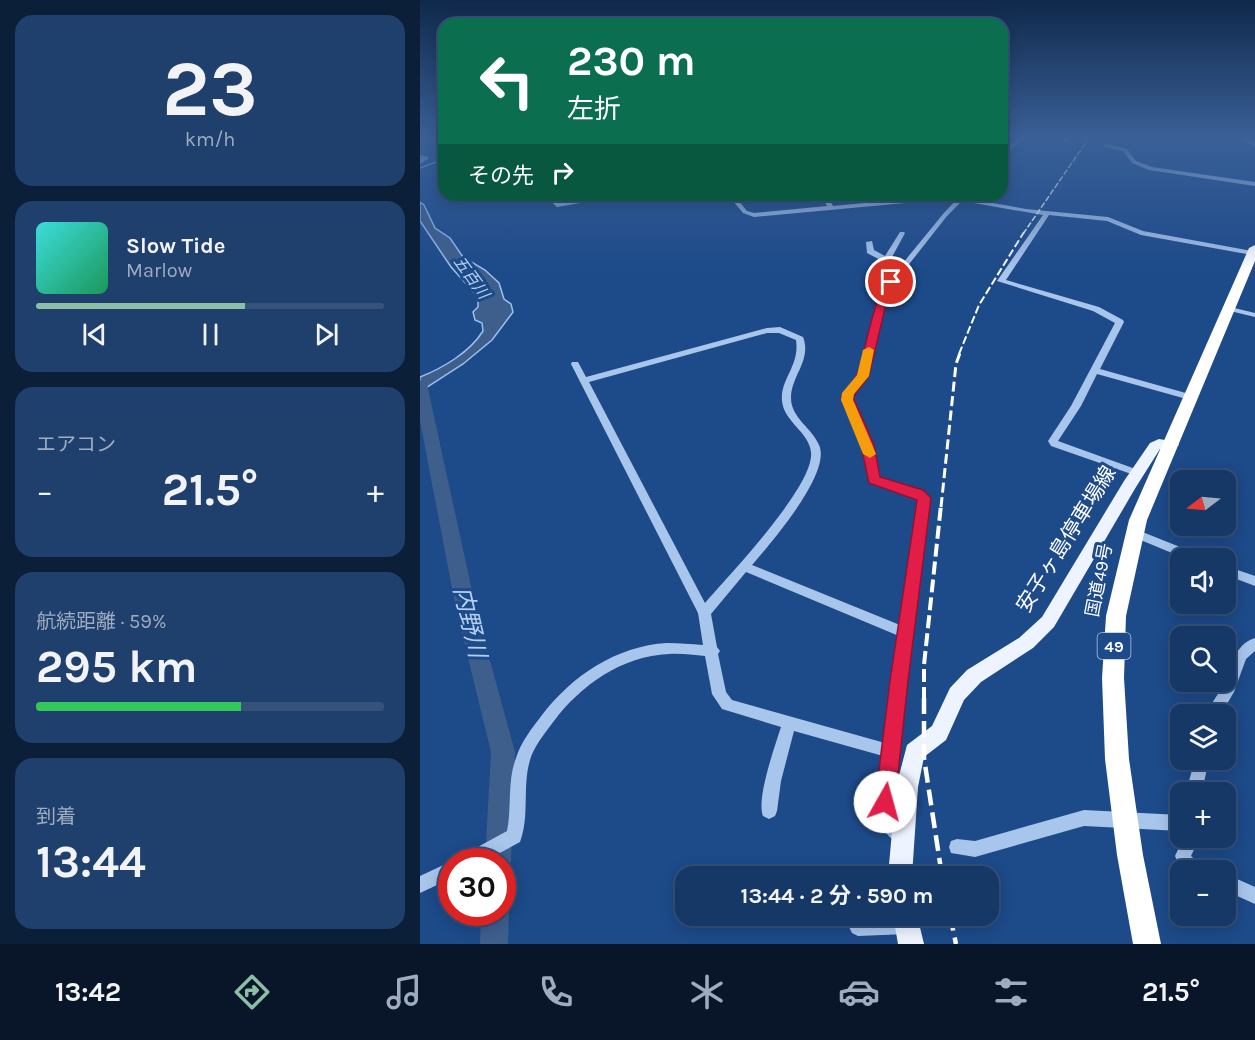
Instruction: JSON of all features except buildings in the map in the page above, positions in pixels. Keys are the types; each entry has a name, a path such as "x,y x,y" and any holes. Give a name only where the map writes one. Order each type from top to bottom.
{"highway":[{"name":"国道49号","path":"1147,944 1125,822 1117,759 1113,678 1116,616 1135,533 1150,491 1172,445 1253,250"}],"main road":[{"name":"安子ヶ島停車場線","path":"901,866 907,787 914,752 939,733 957,694 974,676 1026,643 1048,622 1155,446 1172,445"}],"street":[{"path":"552,201 557,206 581,201"},
{"path":"736,201 745,212 751,215 890,201 892,210"},
{"path":"827,201 830,208"},
{"path":"902,837 892,829 886,812 890,751 924,498 874,480 867,445 847,400 848,393 863,376 884,295 891,282 960,201"},
{"path":"980,201 1015,209 1108,219 1149,235 1253,250"},
{"path":"825,217 824,213 830,208"},
{"path":"1048,212 1001,281 1096,309 1119,321 1120,324 1076,406 1053,441 1055,444 1137,473"},
{"path":"887,260 902,233"},
{"path":"870,242 870,251 887,260 904,265"},
{"path":"1229,308 1255,315"},
{"path":"584,380 773,330 780,330 799,339 802,356 789,386 787,407 816,449 817,462 798,499 704,613"},
{"path":"575,364 704,613 722,700 733,707 890,751"},
{"path":"1095,370 1190,397"},
{"path":"1135,533 1172,548"},
{"path":"743,566 905,633"},
{"path":"1236,574 1255,581"},
{"path":"1217,704 1227,692 1241,656 1255,643"},
{"path":"492,848 514,836 519,819 521,766 524,755 554,710 582,681 621,658 670,648 712,651"},
{"path":"769,811 773,781 789,723"},
{"path":"957,847 975,849 1084,818 1170,823"},
{"path":"420,885 438,876"},
{"path":"1236,887 1255,896"},
{"path":"858,927 908,928"}],"water":[{"name":"五百川","path":"420,202 424,205 435,228 450,238 463,257 485,270 499,283 504,299 511,304 513,312 492,340 463,364 424,389 426,403 423,403 420,394 420,377 455,359 478,339 483,331 482,323 475,320 473,312 478,307 478,297 451,267 420,221"}],"waterway":[{"name":"内野川","path":"420,384 466,609 503,752 499,848"},
{"name":"内野川","path":"494,944 495,926"}],"railway":[{"path":"1023,234 1059,182"},
{"path":"959,354 979,305 1024,232"},
{"path":"941,507 956,364 960,353"},
{"path":"940,866 924,758 924,665 941,505"},
{"path":"952,926 956,944"}],"slow traffic":[{"path":"869,350 863,376 848,393 847,400 870,454"}],"route":[{"path":"885,802 924,498 921,495 879,483 871,477 871,458 847,397 850,390 863,376 880,308 891,282"}]}
